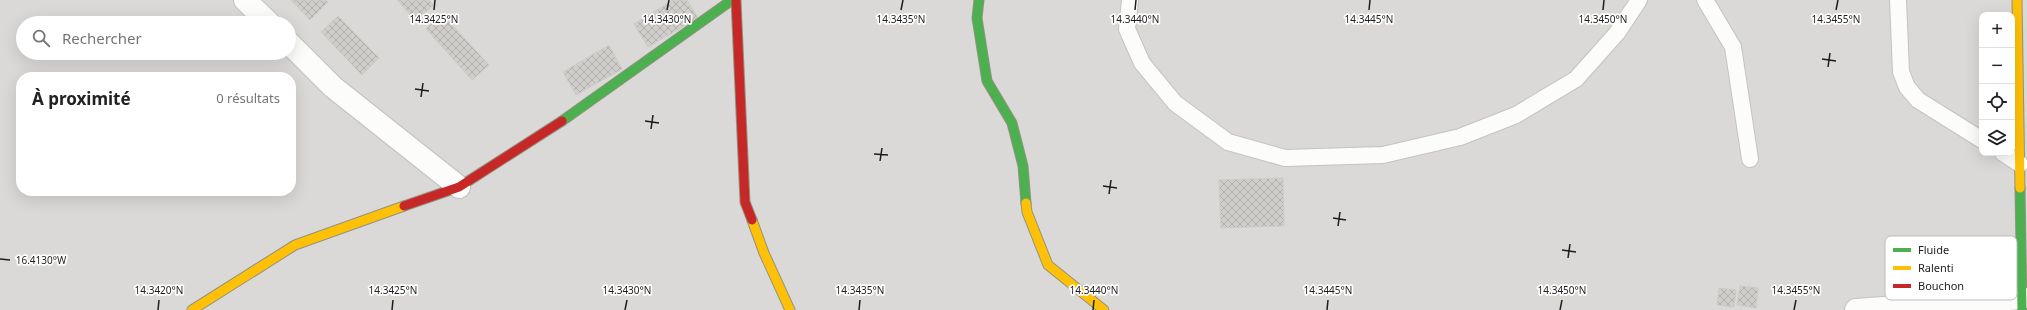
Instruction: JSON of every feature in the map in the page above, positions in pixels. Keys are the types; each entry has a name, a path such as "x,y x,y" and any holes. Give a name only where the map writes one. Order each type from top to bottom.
{"main road":[{"path":"192,310 295,245 459,187 577,111 732,0"},
{"path":"736,0 745,202 764,253 790,310"},
{"path":"979,0 977,18 987,80 1012,123 1023,166 1027,212 1048,265 1104,310"},
{"path":"2017,0 2024,302"}],"street":[{"path":"245,0 262,16"},
{"path":"296,50 333,87 459,187"},
{"path":"1856,310 2024,302"}],"lane":[{"path":"1130,0 1127,30 1142,63 1175,103 1228,142 1285,158 1383,155 1460,137 1516,115 1576,79 1617,33 1639,0"},
{"path":"1706,0 1733,47 1750,159"},
{"path":"1898,0 1901,72 1907,87 1918,100 1979,138"},
{"path":"2008,156 2020,164"}],"shaded area":[{"path":"0,0 2027,0 2027,310 0,310"}],"building":[{"path":"291,0 326,0 328,2 310,20"},
{"path":"397,0 429,0 433,5 416,21"},
{"path":"673,0 687,0 698,18 648,47 634,24"},
{"path":"442,14 489,65 472,80 426,29"},
{"path":"338,16 379,58 362,75 321,32"},
{"path":"609,45 622,69 576,95 563,72"},
{"path":"1283,178 1284,226 1221,228 1219,180"},
{"path":"1740,286 1758,288 1756,308 1737,305"},
{"path":"1719,288 1736,290 1734,307 1717,305"}],"traffic: fast":[{"path":"562,121 732,0"},
{"path":"979,0 977,18 987,81 1012,123 1023,166 1026,203"},
{"path":"2020,188 2022,310"}],"traffic: slow":[{"path":"2017,0 2020,188"},
{"path":"1026,203 1027,212 1048,265 1104,310"},
{"path":"192,310 295,245 404,206"},
{"path":"752,220 764,253 790,310"}],"traffic: jam":[{"path":"736,0 745,202 752,220"},
{"path":"404,206 459,187 562,121"}]}
